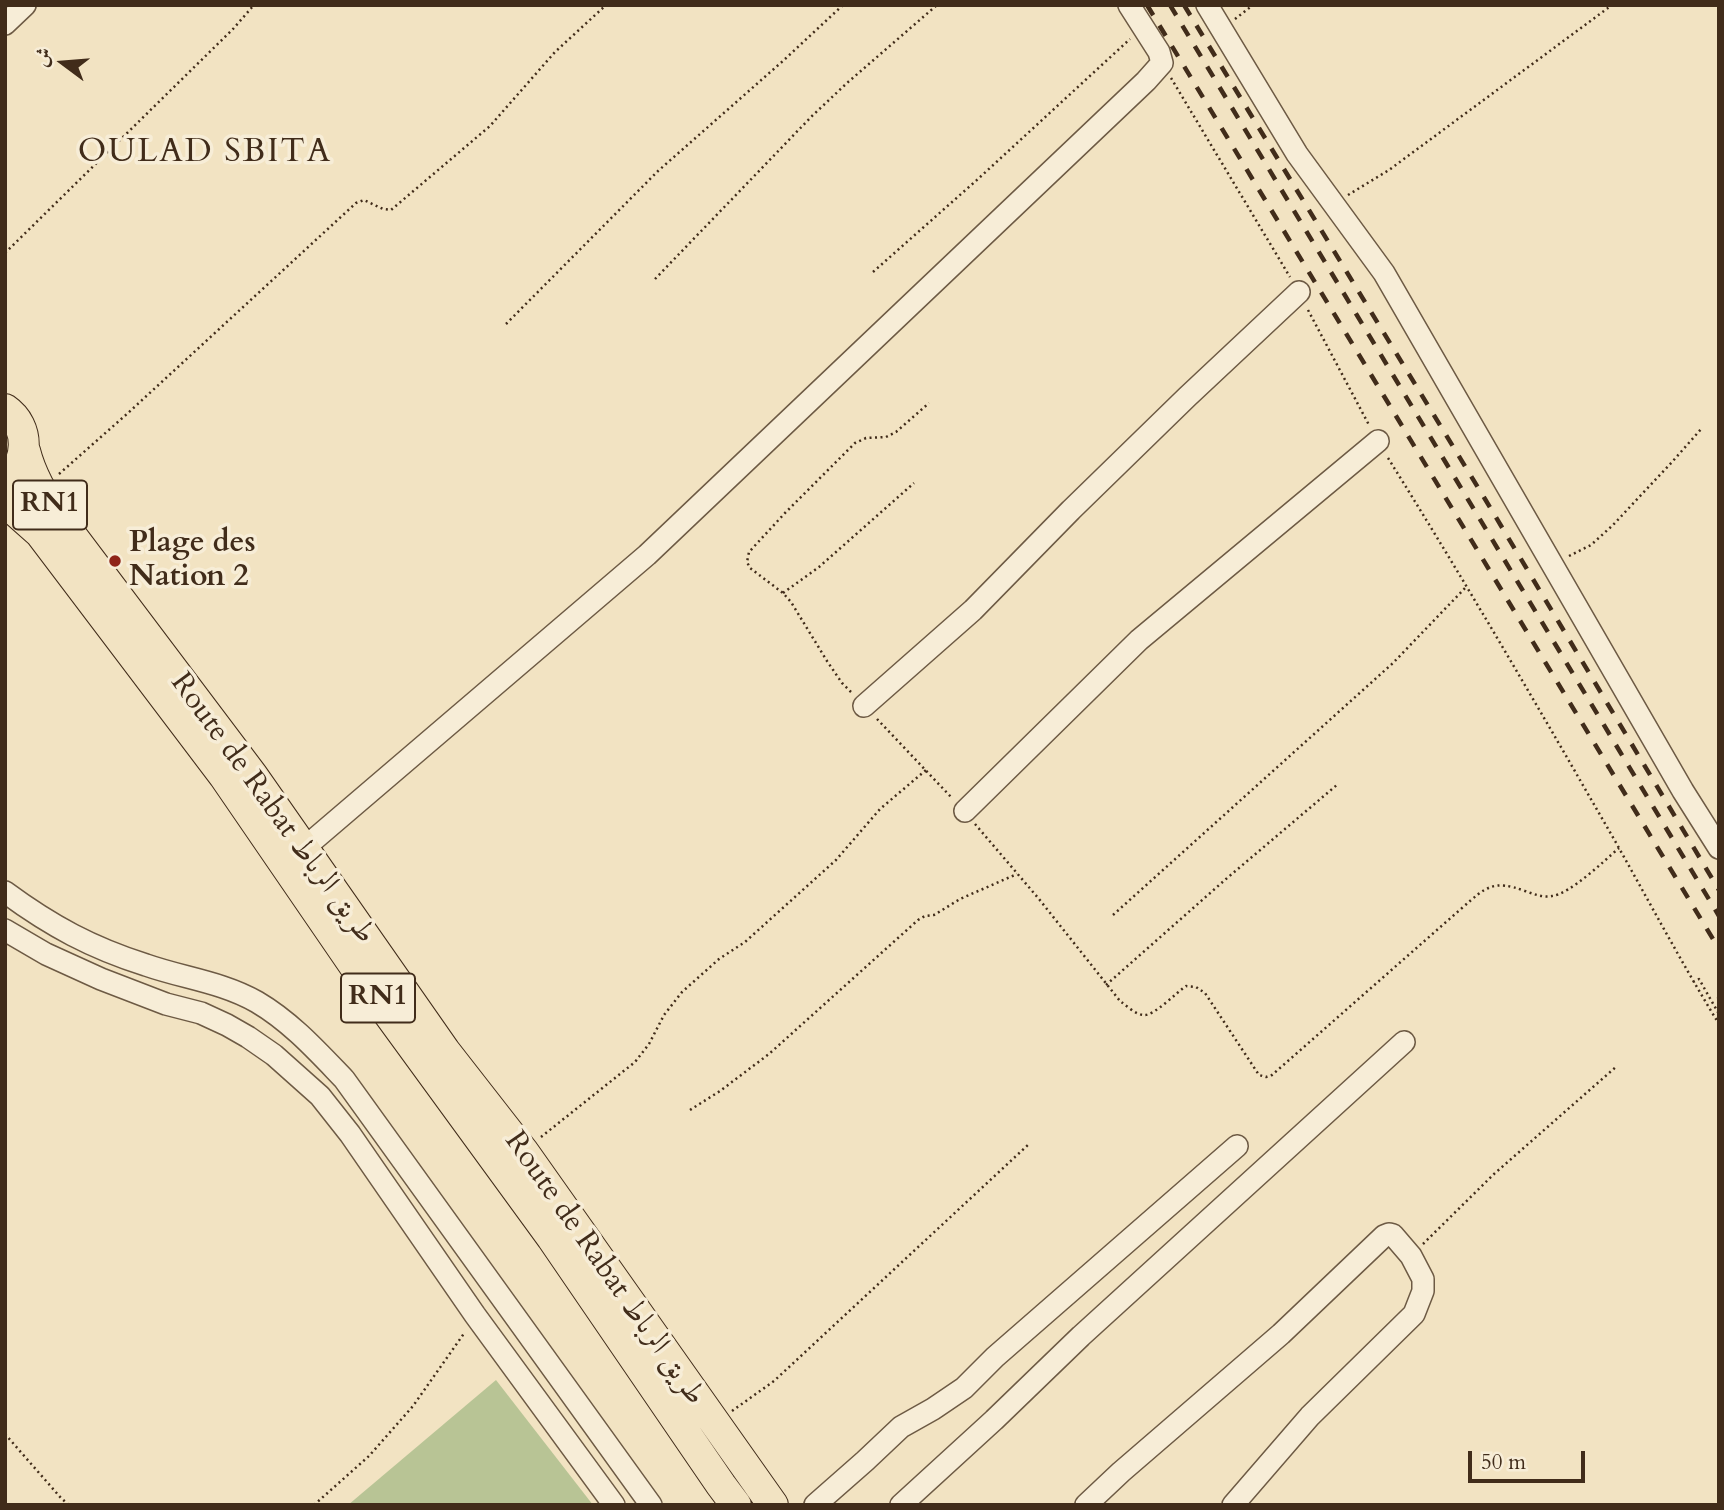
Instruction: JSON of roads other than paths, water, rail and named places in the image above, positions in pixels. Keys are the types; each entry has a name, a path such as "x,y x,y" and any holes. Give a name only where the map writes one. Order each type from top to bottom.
{"highway":[{"name":"RN1","path":"5,409 18,422 24,436 24,451 20,464 5,482"},
{"name":"Route de Rabat طريق الرباط","path":"24,451 39,489 57,516 253,776 445,1051 523,1151 773,1505"},
{"name":"Route de Rabat طريق الرباط","path":"5,502 40,533 224,776 366,982 552,1238 736,1505"}],"street":[{"path":"5,24 25,5"},
{"path":"303,849 647,555 1163,63 1159,52 1129,5"},
{"path":"1206,5 1297,154 1384,273 1683,791 1719,848"},
{"path":"864,706 973,610 1081,500 1299,292"},
{"path":"965,811 1139,640 1378,441"},
{"path":"5,891 33,913 103,951 172,974 207,981 256,1001 311,1044 344,1079 651,1505"},
{"path":"5,930 46,954 101,979 218,1021 274,1055 320,1096 350,1134 475,1315 614,1505"},
{"path":"901,1505 1091,1327 1404,1042"},
{"path":"815,1505 901,1427 964,1388 1005,1348 1237,1146"},
{"path":"1086,1505 1281,1334 1384,1236 1393,1235 1411,1256 1423,1279 1423,1291 1414,1314 1310,1416 1233,1505"}],"railway":[{"path":"1147,5 1719,949"},
{"path":"1170,5 1719,916"},
{"path":"1184,5 1719,890"}],"place":[{"name":"Plage des Nation 2","path":"115,561"}],"district":[{"name":"OULAD SBITA","path":"205,153"}]}
